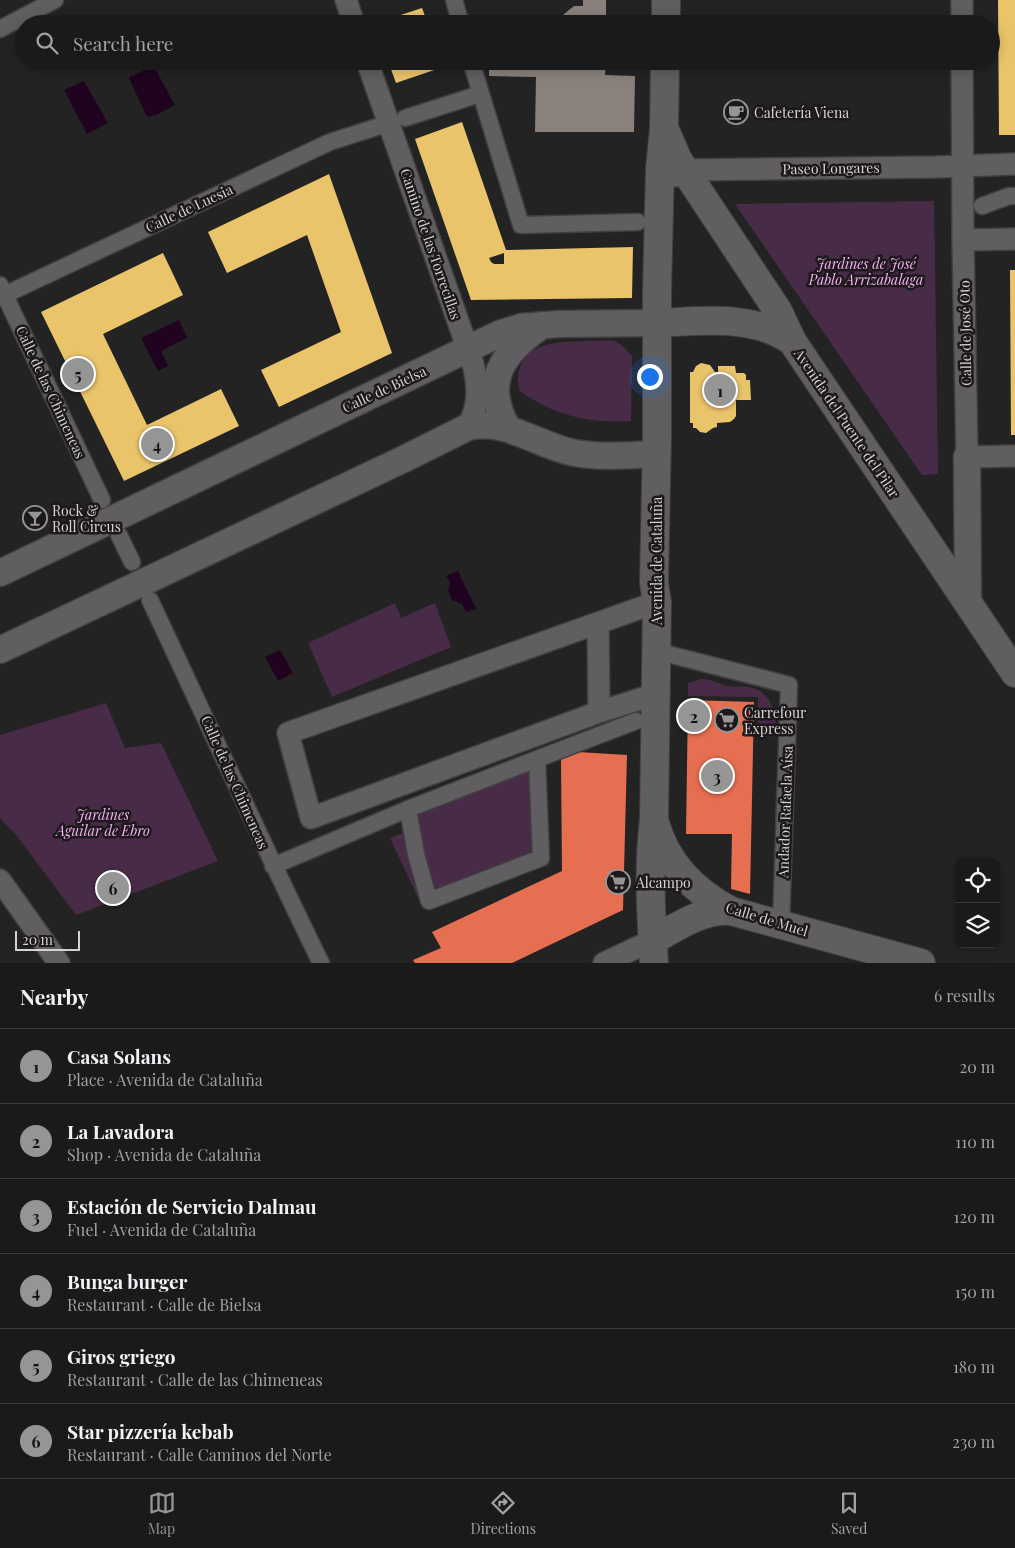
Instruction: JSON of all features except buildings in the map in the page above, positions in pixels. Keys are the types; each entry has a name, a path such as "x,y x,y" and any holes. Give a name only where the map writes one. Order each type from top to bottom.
{"main road":[{"path":"666,0 666,15"},
{"name":"Avenida de Cataluña","path":"653,952 650,901 651,846 654,819 656,694 657,602 654,583 657,323 660,169 664,129 665,70"},
{"name":"Avenida de Cataluña","path":"664,129 673,150 685,170"},
{"name":"Avenida del Puente del Pilar","path":"685,170 778,311 792,341 1015,673"},
{"name":"Calle de Bielsa","path":"657,323 721,321 748,323 764,326 792,341"},
{"name":"Calle de Muel","path":"654,819 664,847 682,874 705,895 731,911 921,963"},
{"path":"653,952 702,915 712,912 731,911"}],"street":[{"path":"27,15 55,0"},
{"path":"346,0 351,15"},
{"path":"454,0 458,15"},
{"path":"962,0 962,15"},
{"path":"0,29 15,21"},
{"name":"Camino de las Torrecillas","path":"370,70 476,376 478,393 476,406 468,427"},
{"path":"473,70 521,225 638,222"},
{"name":"Calle de José Oto","path":"962,70 968,604"},
{"path":"405,118 480,94"},
{"name":"Calle de Luesia","path":"2,292 330,142 380,126"},
{"name":"Paseo Longares","path":"685,170 1015,164"},
{"path":"660,196 667,182 685,170"},
{"path":"982,206 1009,196 1015,196"},
{"path":"963,240 1015,240"},
{"name":"Calle de las Chimeneas","path":"2,292 102,500"},
{"name":"Calle de Bielsa","path":"0,573 508,330 542,325 657,323"},
{"path":"508,429 498,409 496,381 507,356 516,345 542,325"},
{"path":"0,650 468,427 487,425 508,429 544,444 576,453 609,455 656,454"},
{"path":"967,457 1015,456"},
{"path":"119,535 132,562"},
{"name":"Calle de las Chimeneas","path":"150,600 214,734 273,866 321,963"},
{"path":"656,694 599,712 311,818 288,733 657,602"},
{"path":"598,623 599,712"},
{"name":"Andador Rafaela Aísa","path":"656,651 789,686 781,925"},
{"path":"273,866 408,809 636,721"},
{"path":"408,809 416,854 429,901 541,858 536,759"},
{"path":"0,880 59,963"},
{"path":"604,963 653,952"}],"green space":[{"name":"Jardines de José Pablo Arrizabalaga","path":"934,201 938,474 922,475 735,204"},
{"path":"615,341 623,346 632,356 631,421 600,421 572,416 546,407 520,391 518,378 520,368 526,357 533,351 560,342"},
{"path":"395,603 401,618 435,603 451,647 332,697 308,643"},
{"path":"701,679 728,686 748,687 756,689 763,694 768,699 774,713 775,737 758,736 758,697 688,696 688,683"},
{"name":"Jardines Aguilar de Ebro","path":"106,703 125,748 161,743 218,861 76,915 17,836 0,818 0,735"},
{"path":"529,772 536,857 419,900 390,838 415,828 412,810"}],"shaded area":[{"path":"144,70 156,70 175,105 149,117 146,115 130,77"},
{"path":"84,81 108,123 87,134 64,90"},
{"path":"179,320 187,338 161,351 168,366 158,371 141,338"},
{"path":"458,571 476,609 466,612 462,604 452,600 448,590 450,582 446,576"},
{"path":"280,650 293,673 278,681 265,657"}],"place":[{"name":"Cafetería Viena","path":"736,112"},
{"name":"Giros griego","path":"78,374"},
{"name":"Casa Solans","path":"720,390"},
{"name":"Bunga burger","path":"157,444"},
{"name":"Rock & Roll Circus","path":"35,518"},
{"name":"La Lavadora","path":"694,716"},
{"name":"Carrefour Express","path":"727,720"},
{"name":"Estación de Servicio Dalmau","path":"717,776"},
{"name":"Alcampo","path":"618,882"},
{"name":"Star pizzería kebab","path":"113,888"}]}
